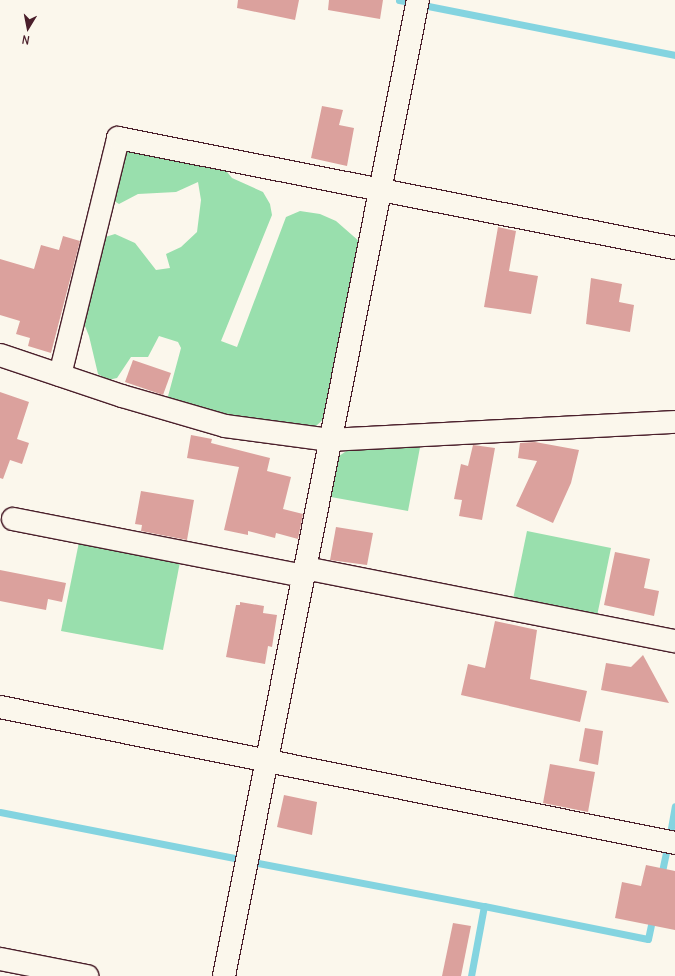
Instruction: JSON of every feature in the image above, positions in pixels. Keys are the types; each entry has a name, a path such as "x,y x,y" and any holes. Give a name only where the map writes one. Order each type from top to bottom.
{"street":[{"path":"224,976 418,0"},
{"path":"60,375 118,138 675,248"},
{"path":"0,355 225,426 330,440 675,422"},
{"path":"13,519 675,641"},
{"path":"0,707 675,843"},
{"path":"0,959 87,976"}],"green space":[{"path":"128,150 223,167 232,178 263,192 270,204 272,215 221,341 237,347 286,217 300,211 320,214 336,221 360,242 328,415 316,426 258,424 167,400 181,348 178,342 159,336 148,357 131,357 117,378 108,380 98,374 89,336 81,316 102,238 115,234 135,243 156,270 170,268 166,254 181,247 197,232 201,200 198,182 176,192 138,194 119,204 111,199 121,155"},
{"path":"421,442 408,511 331,497 339,456 351,448"},
{"path":"527,531 611,548 597,616 513,599"},
{"path":"79,542 180,562 163,650 61,631"}],"building":[{"path":"238,0 299,0 295,20 237,8"},
{"path":"329,0 383,0 380,19 328,10"},
{"path":"322,106 343,110 339,125 354,128 347,166 311,158"},
{"path":"498,227 516,231 509,271 538,276 531,314 484,307"},
{"path":"63,236 80,241 51,353 28,346 30,338 16,334 20,321 0,315 0,259 34,269 41,245 59,250"},
{"path":"591,278 622,284 619,302 634,305 630,332 586,324"},
{"path":"133,360 171,373 163,395 125,382"},
{"path":"0,392 29,402 17,439 29,443 22,464 10,460 3,479 0,478"},
{"path":"191,435 212,439 211,443 270,458 267,471 291,477 283,509 303,514 298,539 276,533 275,538 248,531 248,535 224,530 239,467 187,458"},
{"path":"535,442 579,450 571,483 553,523 516,506 537,461 518,458 520,443"},
{"path":"473,445 495,448 482,520 459,516 462,500 454,499 461,464 468,466"},
{"path":"141,491 194,500 187,540 141,531 142,525 135,524"},
{"path":"336,527 373,533 367,565 330,560"},
{"path":"615,552 650,559 644,588 659,591 654,616 604,605"},
{"path":"0,570 66,583 62,602 48,599 46,610 0,601"},
{"path":"240,602 264,606 263,613 277,615 272,647 268,646 265,664 226,657 236,605 240,605"},
{"path":"495,621 537,630 530,679 587,691 580,722 461,695 468,664 485,668"},
{"path":"643,655 669,703 601,690 606,663 631,667"},
{"path":"585,728 603,731 598,765 579,761"},
{"path":"550,764 595,772 588,812 543,803"},
{"path":"284,795 317,802 312,835 277,827"},
{"path":"646,865 675,871 675,930 615,918 622,882 641,886"},
{"path":"453,923 471,926 461,976 442,976"}],"waterway":[{"path":"399,0 409,2"},
{"path":"428,6 675,55"},
{"path":"671,828 675,806"},
{"path":"0,812 239,859"},
{"path":"661,876 666,852"},
{"path":"258,863 484,906"},
{"path":"471,976 484,906 648,939 653,916"}]}
